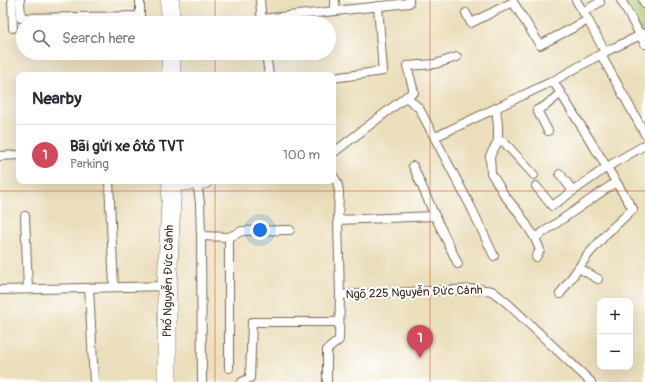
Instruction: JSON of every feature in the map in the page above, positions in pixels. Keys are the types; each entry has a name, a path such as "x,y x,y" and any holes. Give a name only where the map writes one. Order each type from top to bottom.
{"street":[{"path":"170,0 170,16"},
{"path":"171,60 171,72"},
{"name":"Phố Nguyễn Đức Cảnh","path":"167,382 167,286 172,184"}],"lane":[{"path":"12,0 13,28"},
{"path":"20,0 20,16"},
{"path":"140,0 140,16"},
{"path":"260,0 261,16"},
{"path":"335,0 335,11"},
{"path":"298,16 410,3 409,0"},
{"path":"576,0 588,20 603,54 645,134"},
{"path":"621,0 643,34 645,44"},
{"path":"643,0 645,4"},
{"path":"466,13 471,23 513,2 540,45 588,20"},
{"path":"582,12 600,2"},
{"path":"336,78 383,71 378,6"},
{"path":"435,137 553,81 643,34"},
{"path":"336,152 414,92 407,66 435,64 457,57"},
{"path":"267,60 269,72"},
{"path":"553,81 633,209 607,233 560,294"},
{"path":"548,130 537,110 545,106 561,93"},
{"path":"406,97 419,108 472,208 494,256"},
{"path":"496,108 498,140 490,156 491,173 505,196 519,213 535,238 540,250 536,257"},
{"path":"498,140 504,142 534,175"},
{"path":"536,186 552,206 607,167 645,145"},
{"path":"0,156 16,156"},
{"path":"413,166 434,216 458,264"},
{"path":"560,174 573,191"},
{"name":"Ngõ 225 Nguyễn Đức Cảnh","path":"336,180 339,191 338,220 340,295 478,289 492,291 506,302 576,369 592,382"},
{"path":"535,238 616,182"},
{"path":"109,184 114,287"},
{"path":"201,184 202,382"},
{"path":"25,216 28,290"},
{"path":"338,220 434,216"},
{"path":"201,236 229,237 242,231 290,230"},
{"path":"229,237 229,368"},
{"path":"579,268 598,279"},
{"path":"0,290 167,286"},
{"path":"89,288 94,382"},
{"path":"327,382 327,350 339,340 340,295"},
{"path":"242,382 250,378 252,322 339,322"}],"green space":[{"path":"624,0 645,0 645,29 640,31"}],"place":[{"name":"Bãi gửi xe ôtô TVT","path":"420,358"}]}
